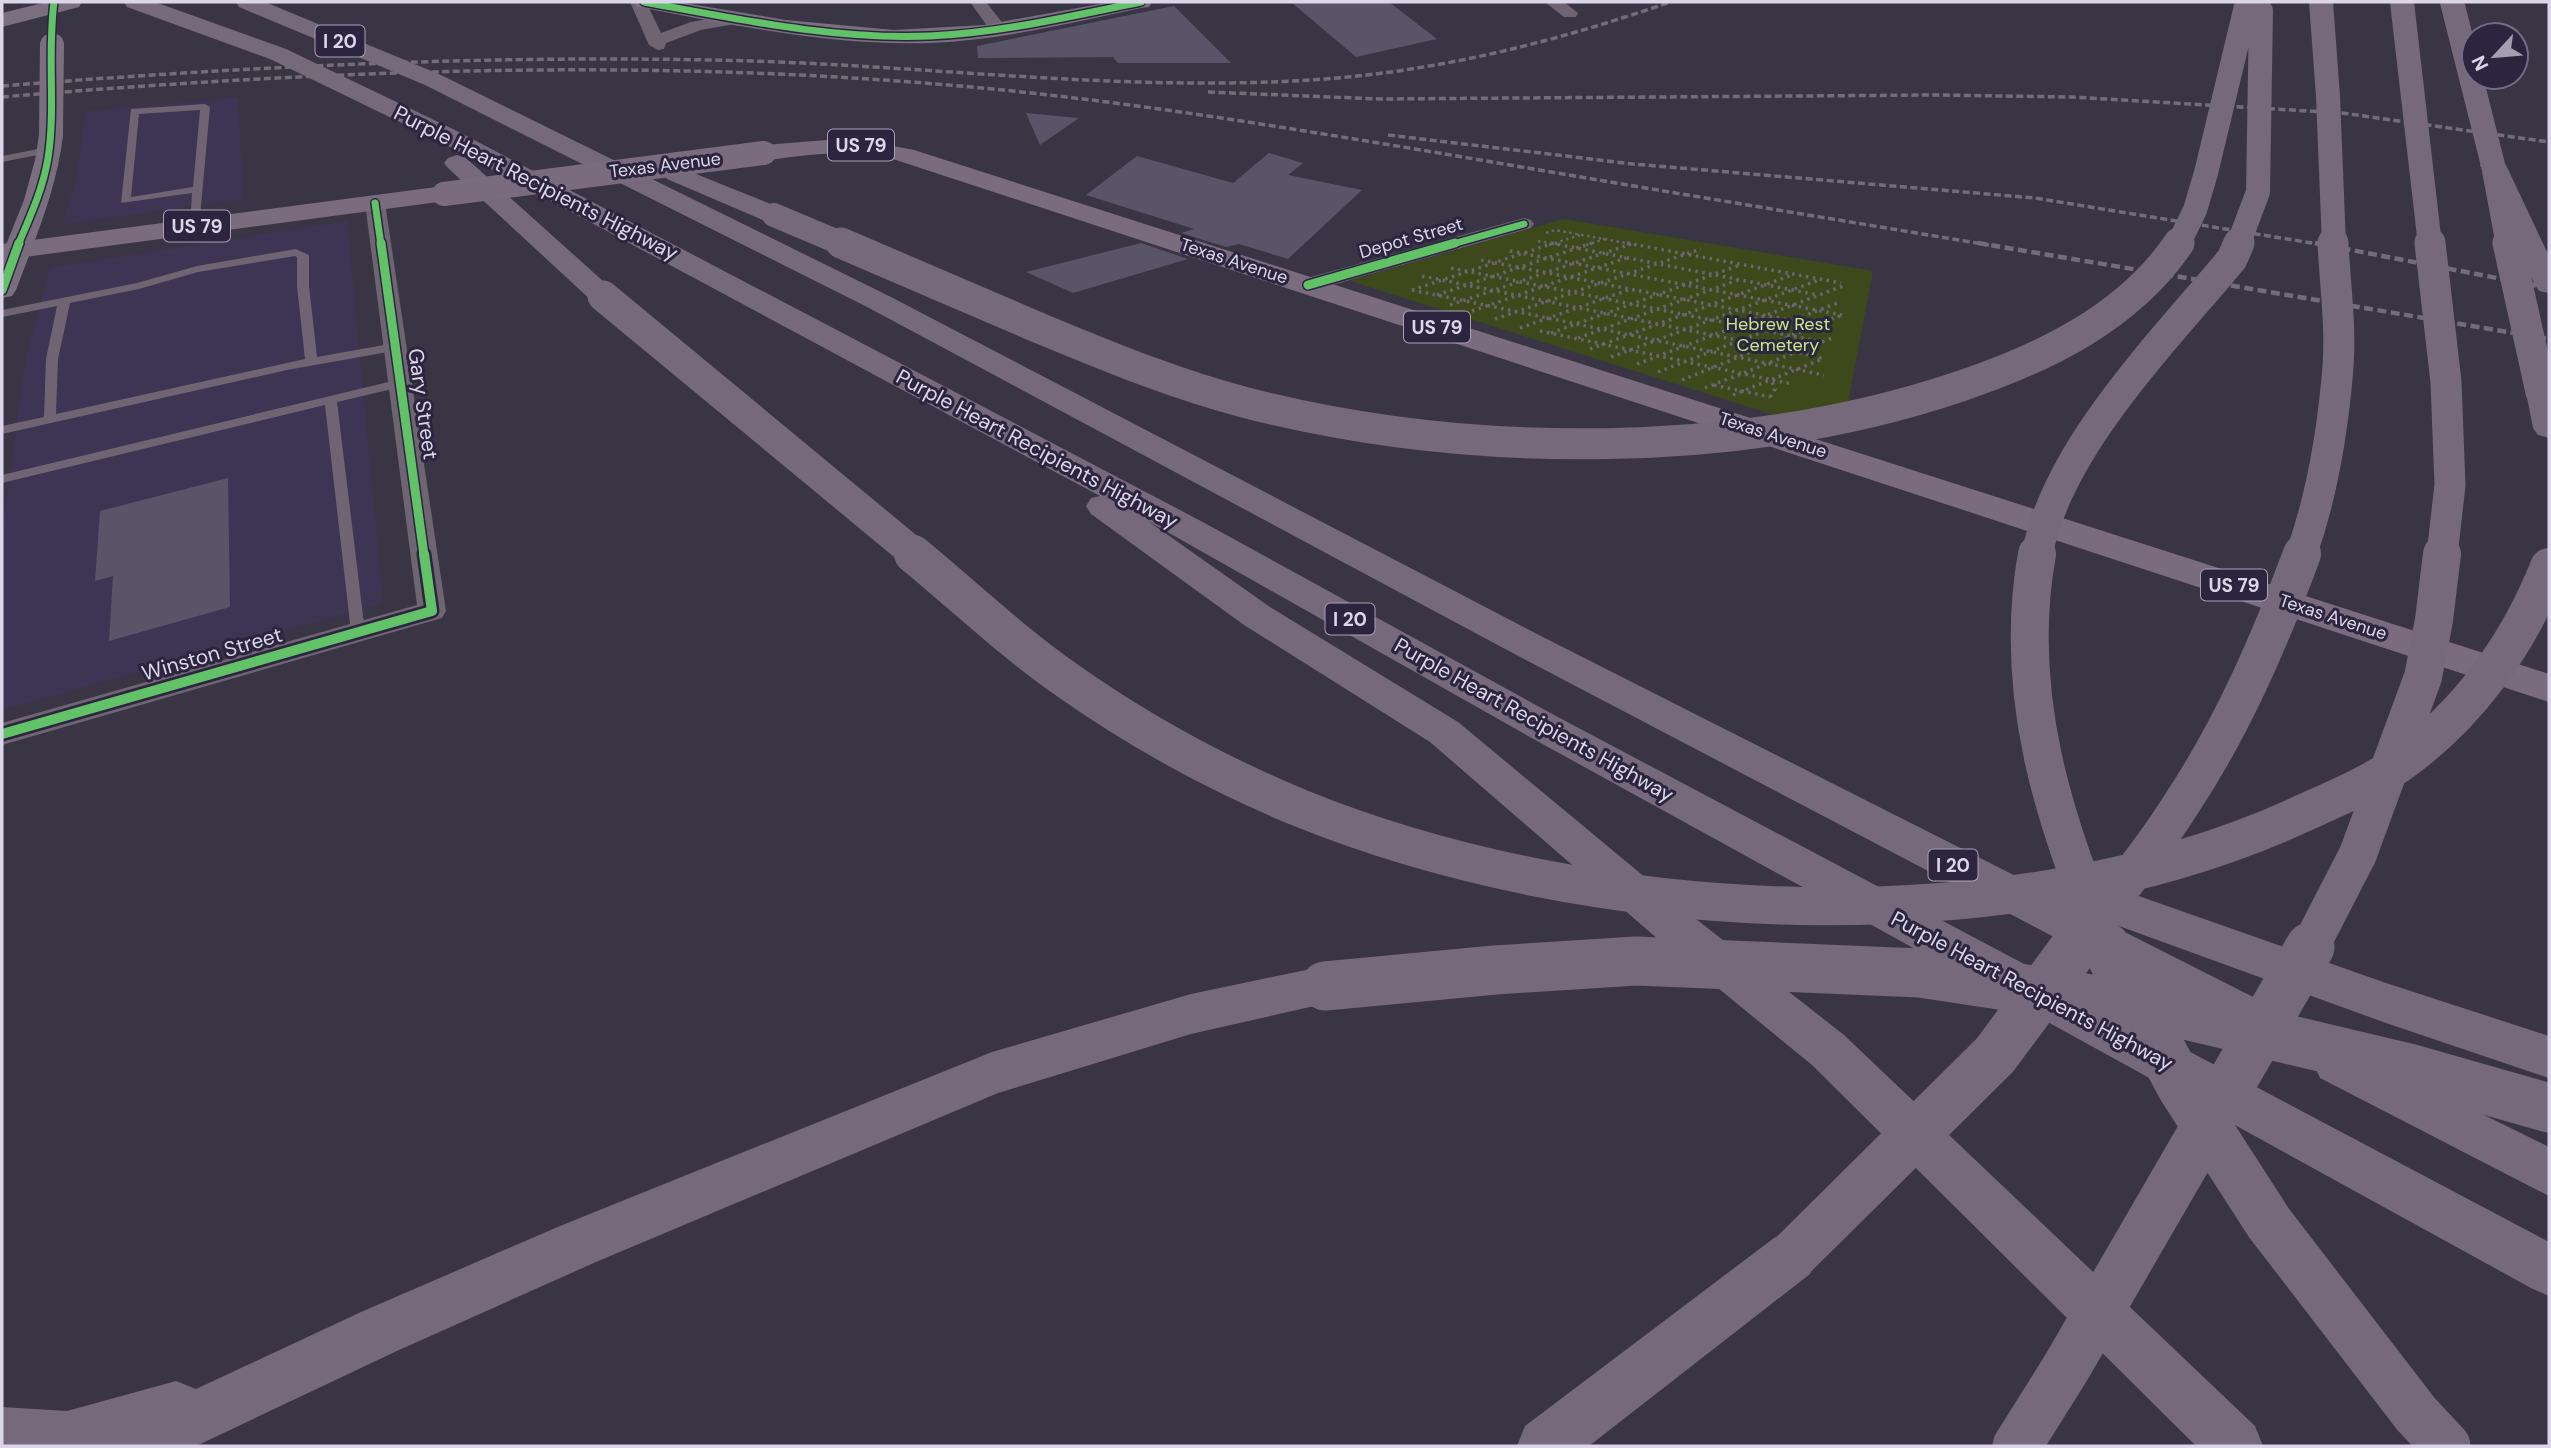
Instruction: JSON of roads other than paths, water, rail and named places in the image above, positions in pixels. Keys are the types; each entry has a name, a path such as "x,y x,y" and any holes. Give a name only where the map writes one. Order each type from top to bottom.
{"highway":[{"name":"Purple Heart Recipients Highway","path":"135,2 278,54 401,113 743,291 987,424 1187,528 1542,726 2549,1270"},
{"name":"Purple Heart Recipients Highway","path":"247,2 433,80 892,308 1520,641 2549,1172"},
{"path":"433,80 596,141 1123,362 1206,392 1264,407 1362,425 1464,437 1577,443 1691,438 1814,424 1913,403 2025,362 2098,322 2148,282 2169,258 2183,236 2203,188 2248,2"},
{"path":"2261,2 2258,192 2247,224 2232,259 2110,406 2063,482 2040,539 2029,599 2030,670 2043,766 2079,882 2112,961 2182,1088 2269,1223 2416,1414 2446,1446"},
{"path":"1545,1446 1792,1256 1995,1055 2182,804 2238,706 2279,616 2309,533 2325,464 2338,365 2328,96 2321,2"},
{"path":"2017,1446 2066,1368 2317,935 2358,854 2423,677 2434,620 2450,485 2446,382 2402,2"},
{"path":"2452,2 2493,165 2520,307 2549,428"},
{"path":"401,113 603,296 1061,676 1118,714 1250,786 1361,830 1482,866 1606,890 1755,905 1844,906 1931,902 2031,891 2122,876 2210,852 2293,820 2397,765 2441,727 2487,680 2514,642 2536,603 2549,567"},
{"path":"2493,165 2549,285"},
{"path":"987,424 1257,616 1444,732 1667,921 1828,1050 2235,1446"},
{"path":"1872,823 2179,928 2386,1003 2549,1057"},
{"path":"136,1446 380,1331 578,1244 992,1073 1191,1014 1325,986 1495,970 1636,961 1920,973 2164,1010 2409,1068 2549,1108"},
{"path":"2,1435 67,1439 151,1414 253,1391"}],"main road":[{"name":"Texas Avenue","path":"10,251 764,153 844,144 884,149 2549,688"}],"street":[{"path":"641,2 657,42 697,26 740,18"},
{"path":"641,2 868,35 928,36 999,30 1141,2"},
{"path":"978,2 999,30"},
{"path":"1553,2 1570,13"},
{"path":"2,20 61,3 52,45 50,143 37,200 10,251 2,290"},
{"name":"Gary Street","path":"376,203 432,611"},
{"name":"Depot Street","path":"1308,285 1525,232"},
{"name":"Winston Street","path":"2,734 432,611"}],"lane":[{"path":"195,226 205,107 134,111 125,201 198,189"},
{"path":"2,159 50,143"},
{"path":"2,313 139,286 197,269 296,252 303,255 303,286 311,362"},
{"path":"50,420 49,386 58,321 65,300"},
{"path":"2,430 311,362 396,347"},
{"path":"2,479 401,383"},
{"path":"331,401 358,632"}],"railway":[{"path":"2,86 283,67 564,59 752,61 1038,78 1182,83 1325,79 1413,69 1500,52 1586,29 1670,2"},
{"path":"2,97 235,80 469,71 702,71 936,84 1068,97 1266,125 1989,245"},
{"path":"1208,92 1380,99 1935,95 2072,97 2342,113 2549,142"},
{"path":"1388,135 1633,164 2035,198 2324,245"},
{"path":"1978,243 2549,339"},
{"path":"2315,243 2549,288"}],"park label":[{"name":"Hebrew Rest Cemetery","path":"1778,334"}]}
